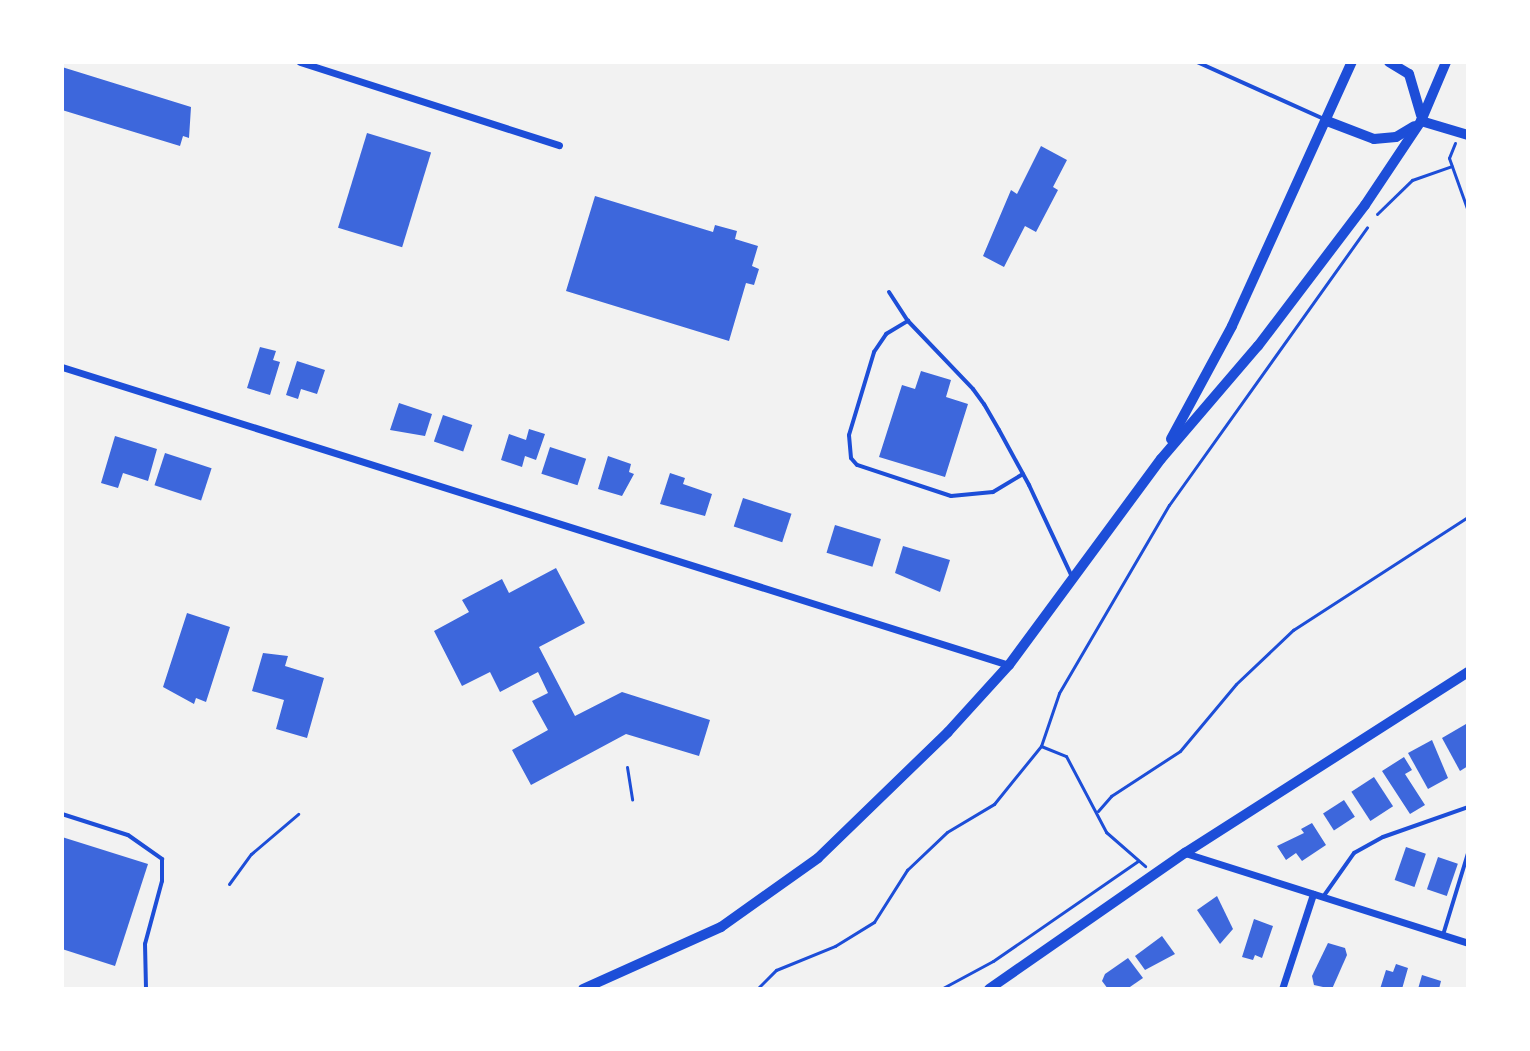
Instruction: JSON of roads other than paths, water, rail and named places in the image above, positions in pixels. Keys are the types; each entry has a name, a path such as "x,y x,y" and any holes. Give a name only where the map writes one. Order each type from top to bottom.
{"main road":[{"path":"1161,459 1232,326 1352,62"},
{"path":"1389,62 1416,85 1421,121"},
{"path":"583,989 721,927 818,858 1009,665 1161,459 1267,334 1365,205 1421,121 1446,62"},
{"path":"1327,121 1374,139 1396,137 1421,121 1463,134"},
{"path":"989,989 1185,853 1468,672"}],"street":[{"path":"300,62 559,145"},
{"path":"62,367 1009,665"},
{"path":"1185,853 1468,943"},
{"path":"1282,989 1313,894"}],"lane":[{"path":"1197,62 1327,121"},
{"path":"889,292 908,321 979,397 1023,474 1073,579"},
{"path":"908,321 876,344 849,435 851,458 868,472 951,496 993,492 1023,474"},
{"path":"1323,897 1354,853 1383,837 1468,807"},
{"path":"62,814 128,835 162,859 162,881 145,944 146,989"},
{"path":"1443,935 1468,853"}]}
